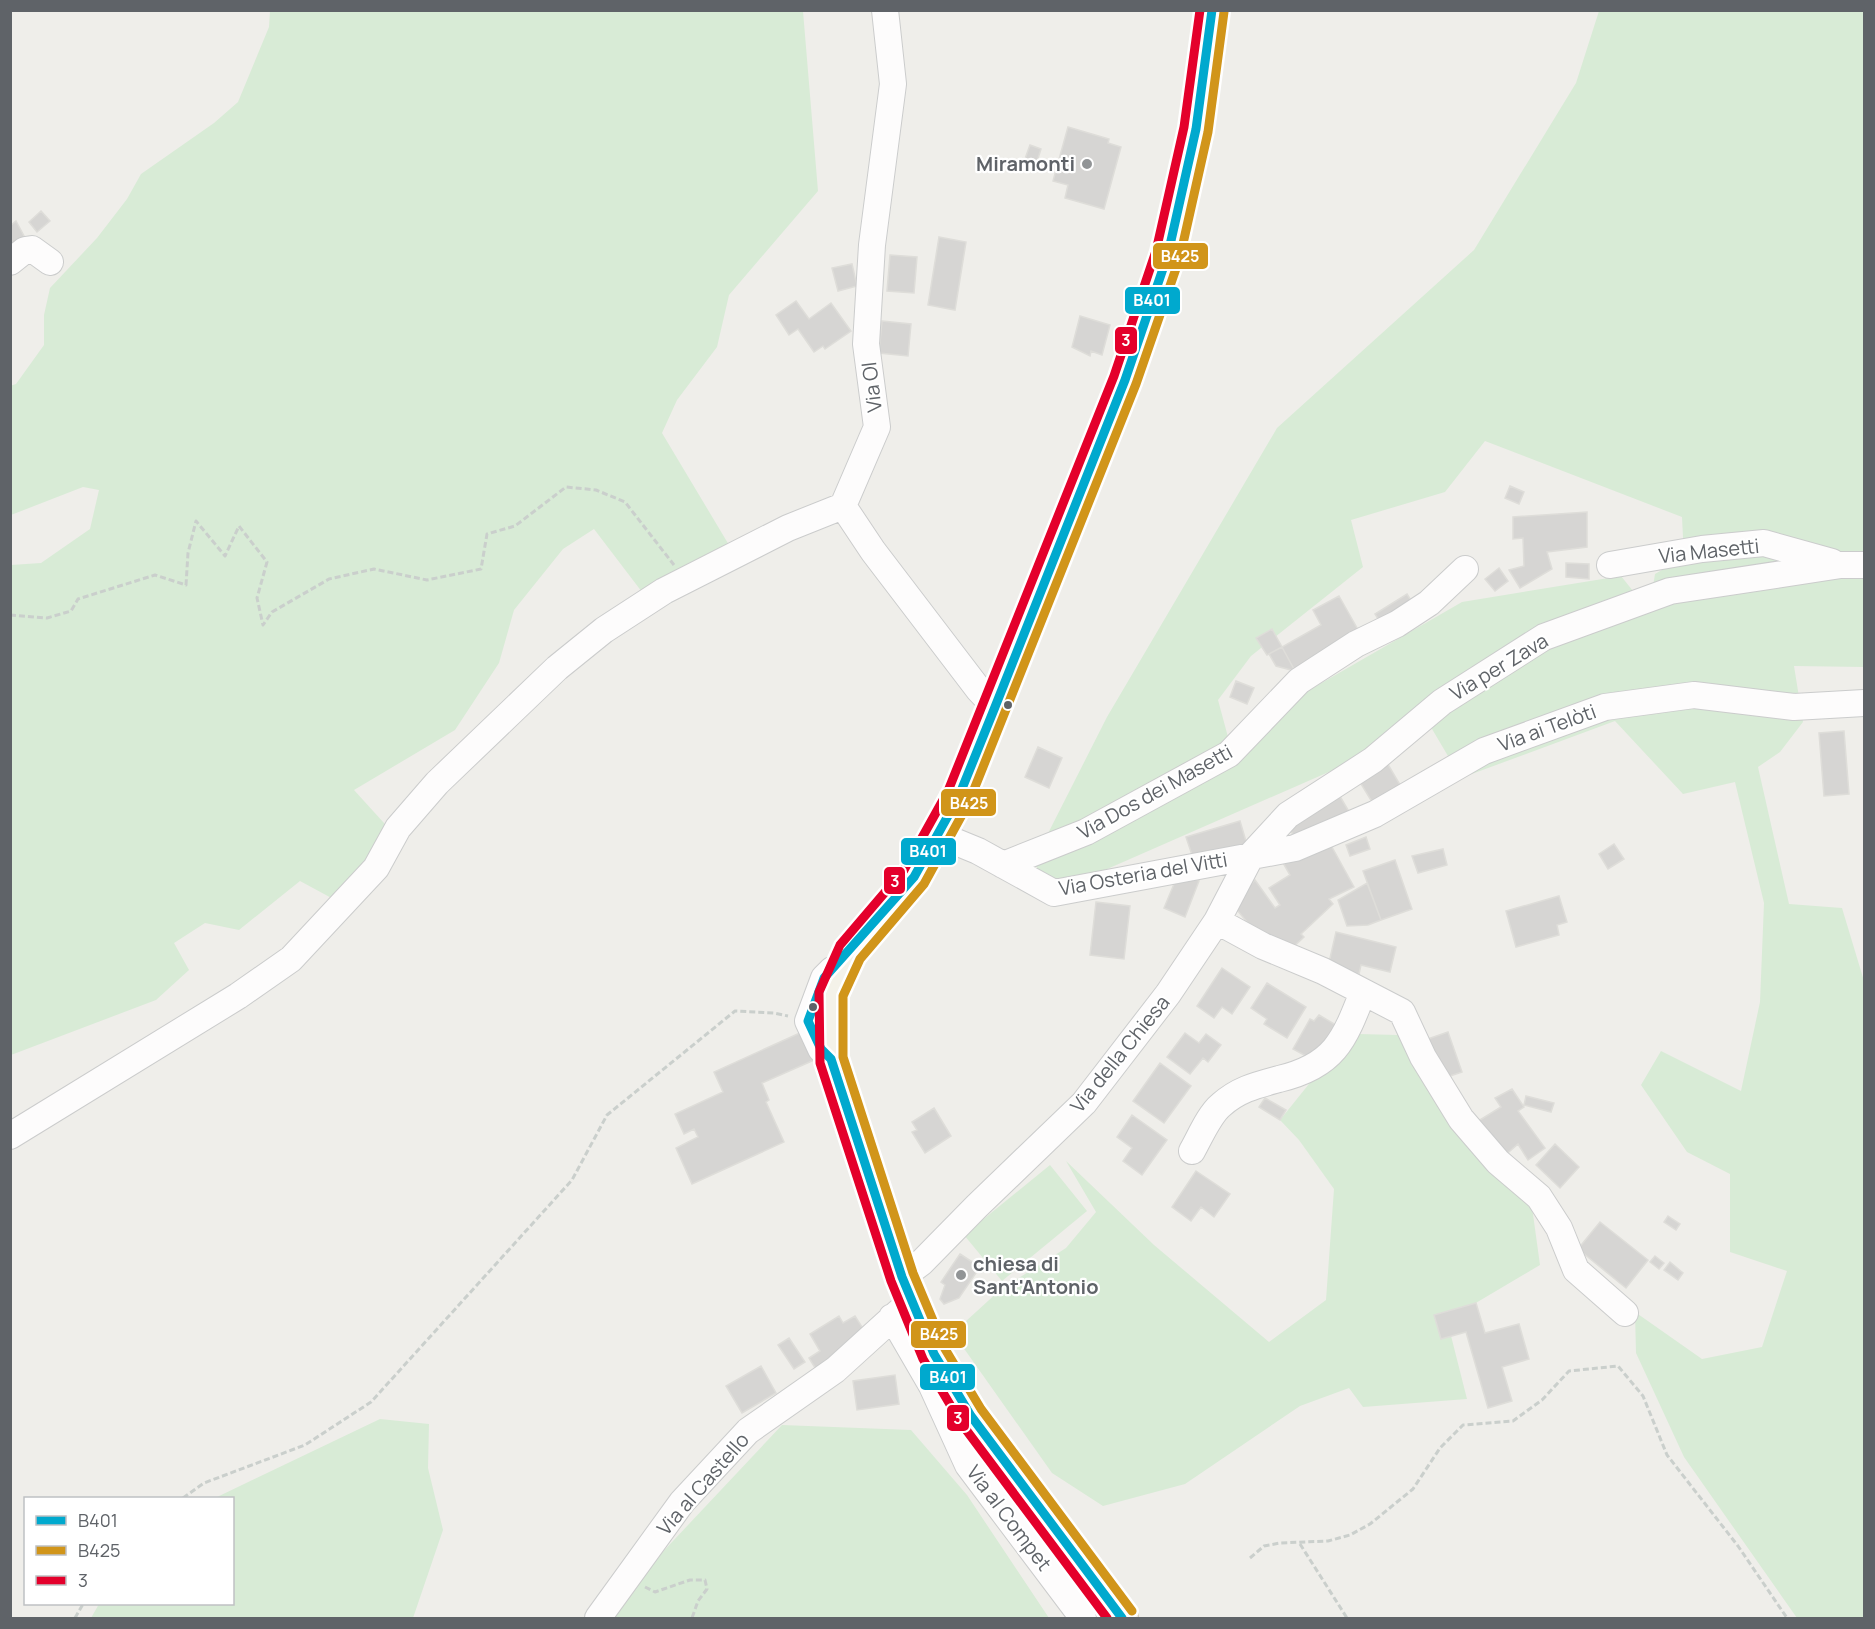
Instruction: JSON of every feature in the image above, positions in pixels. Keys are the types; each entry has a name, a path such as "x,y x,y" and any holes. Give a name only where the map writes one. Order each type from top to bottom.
{"main road":[{"path":"1122,1618 971,1416 902,1298 831,1059 831,993 850,952 914,877 959,796 1125,380 1168,254 1196,129 1212,10"}],"street":[{"name":"Via Ol","path":"843,506 877,428 866,344 872,245 893,84 885,10"},
{"path":"10,262 32,249 50,262"},
{"path":"10,1136 228,1002 291,959 376,868 398,828 414,810 492,729 557,668 604,630 686,580 788,528 843,506 873,551 979,690 995,707"},
{"name":"Via Masetti","path":"1610,565 1702,549 1764,543 1853,564"},
{"name":"Via per Zava","path":"1252,854 1288,815 1372,760 1442,702 1544,637 1670,591 1853,564"},
{"name":"Via Dos dei Masetti","path":"1003,865 1086,832 1229,754 1299,681 1356,644 1397,624 1430,603 1465,569"},
{"name":"Via ai Telòti","path":"1252,854 1295,848 1375,814 1484,751 1605,707 1694,695 1794,707 1864,703"},
{"name":"Via Osteria del Vitti","path":"939,835 978,851 1054,893 1252,854"},
{"name":"Via della Chiesa","path":"902,1298 931,1254 1084,1102 1168,994 1217,921 1252,854"},
{"path":"1217,921 1263,946 1323,971 1402,1012 1423,1057 1461,1119 1498,1162 1539,1197 1559,1228 1576,1270 1625,1313"},
{"path":"831,1059 821,1049 808,1021 824,978 850,952"},
{"path":"1192,1151 1219,1106 1245,1087 1294,1076 1325,1060 1347,1035 1363,992"},
{"name":"Via al Castello","path":"598,1618 682,1502 748,1431 835,1370 902,1298"},
{"name":"Via al Compet","path":"902,1298 932,1386 968,1465 1083,1618"}],"path":[{"path":"10,615 47,618 71,611 78,599 155,575 186,585 188,553 196,521 225,556 239,526 267,562 256,598 263,625 272,612 329,579 374,568 427,580 481,569 488,534 515,526 566,488 596,490 625,502 686,580"},
{"path":"184,1497 204,1483 305,1445 371,1402 572,1180 607,1115 735,1011 774,1013 808,1021"},
{"path":"1250,1558 1264,1546 1328,1541 1350,1535 1370,1524 1413,1489 1440,1448 1462,1425 1513,1421 1542,1400 1569,1371 1618,1366 1644,1396 1667,1455 1738,1546 1787,1618"},
{"path":"1300,1543 1347,1618"},
{"path":"644,1582 645,1589 655,1592 690,1580 705,1580 707,1589 698,1601 692,1618"}],"green space":[{"path":"270,11 803,11 818,191 729,295 717,347 677,400 662,433 729,545 642,592 594,529 563,549 514,610 499,663 455,730 354,790 394,834 337,901 300,881 239,930 205,923 174,943 189,970 156,1000 11,1055 11,565 41,563 90,529 99,490 83,487 11,515 10,386 16,384 44,345 44,315 50,288 97,238 127,199 141,174 214,123 238,102 269,27"},
{"path":"1599,11 1864,11 1864,667 1794,666 1803,722 1780,752 1758,767 1789,904 1842,908 1864,981 1864,1618 1797,1618 1684,1457 1636,1353 1635,1312 1702,1359 1762,1347 1787,1271 1730,1252 1730,1174 1687,1152 1641,1085 1661,1051 1741,1091 1760,1002 1764,903 1735,782 1683,794 1615,721 1461,778 1422,712 1379,750 1057,891 1033,863 1107,717 1277,428 1474,250 1576,83","holes":["1485,441 1682,517 1684,557 1655,574 1649,611 1621,576 1462,602 1228,737 1218,700 1251,656 1363,567 1351,520 1445,492"]},
{"path":"1358,1034 1398,1035 1452,1119 1532,1207 1540,1265 1447,1320 1467,1399 1363,1407 1349,1388 1300,1406 1185,1484 1103,1506 1052,1473 953,1333 1000,1290 1066,1248 1096,1212 1066,1161 1154,1245 1269,1342 1326,1300 1334,1189 1299,1140 1280,1120 1321,1069"},
{"path":"1050,1165 1087,1211 1002,1281 964,1235"},
{"path":"380,1419 429,1424 428,1468 443,1530 413,1618 91,1618 98,1605 234,1605 234,1497 217,1497"},
{"path":"782,1425 911,1430 967,1495 1049,1618 610,1618 642,1574"}],"building":[{"name":"Miramonti","path":"1068,127 1109,139 1108,143 1121,147 1104,209 1065,198 1068,185 1053,181"},
{"path":"1030,145 1041,149 1034,171 1022,167"},
{"path":"41,211 50,221 37,232 29,222"},
{"path":"16,221 29,245 10,261 10,226"},
{"path":"939,237 966,242 955,310 928,305"},
{"path":"890,255 917,257 914,293 887,291"},
{"path":"852,264 857,286 838,291 832,268"},
{"path":"796,301 809,319 831,303 851,331 825,349 823,346 814,352 798,329 789,335 776,315"},
{"path":"1080,316 1110,325 1102,355 1091,351 1090,356 1072,347"},
{"path":"882,321 911,324 908,356 879,353"},
{"path":"1510,486 1524,492 1519,504 1505,498"},
{"path":"1587,512 1587,547 1547,552 1552,569 1520,588 1509,570 1524,566 1523,538 1513,539 1513,517"},
{"path":"1566,563 1589,564 1589,579 1566,577"},
{"path":"1499,568 1508,581 1495,591 1485,579"},
{"path":"1407,594 1415,607 1383,627 1375,614"},
{"path":"1339,596 1361,635 1295,671 1282,647 1321,625 1313,610"},
{"path":"1272,629 1282,647 1267,655 1256,638"},
{"path":"1282,647 1295,671 1276,666 1269,654"},
{"path":"1236,681 1254,688 1247,704 1230,697"},
{"path":"1844,731 1849,794 1824,796 1819,733"},
{"path":"1038,747 1062,758 1049,788 1025,777"},
{"path":"1386,761 1406,795 1377,810 1358,779"},
{"path":"1338,793 1354,820 1296,840 1289,828"},
{"path":"1240,821 1248,848 1195,864 1186,837"},
{"path":"1366,837 1370,849 1350,856 1346,845"},
{"path":"1327,838 1354,887 1329,899 1333,904 1301,934 1304,937 1289,951 1257,934 1232,904 1255,880 1275,908 1280,905 1269,888 1290,875 1279,856"},
{"path":"1614,844 1624,859 1608,869 1599,854"},
{"path":"1443,849 1447,865 1418,873 1412,856"},
{"path":"1395,860 1412,909 1381,920 1363,871"},
{"path":"1179,872 1199,881 1185,917 1164,908"},
{"path":"1367,883 1381,920 1368,925 1347,926 1338,900"},
{"path":"1559,896 1567,922 1557,925 1559,935 1516,947 1506,911"},
{"path":"1096,902 1130,906 1124,959 1090,955"},
{"path":"1336,932 1396,947 1390,972 1361,965 1359,974 1328,967"},
{"path":"1222,968 1250,987 1232,1014 1222,1007 1214,1018 1197,1006"},
{"path":"1267,983 1306,1007 1287,1038 1264,1024 1267,1019 1251,1008"},
{"path":"1319,1015 1336,1025 1315,1061 1293,1049 1310,1019 1314,1021"},
{"path":"802,1032 814,1060 762,1083 769,1100 766,1102 784,1142 692,1184 676,1148 698,1137 694,1129 684,1134 675,1114 723,1092 714,1072"},
{"path":"1448,1032 1462,1072 1438,1080 1425,1040"},
{"path":"1185,1033 1199,1043 1206,1034 1221,1045 1208,1062 1203,1058 1190,1074 1167,1057"},
{"path":"1160,1063 1191,1086 1164,1123 1133,1101"},
{"path":"1512,1089 1524,1107 1518,1111 1545,1148 1528,1160 1518,1144 1501,1159 1475,1123 1501,1107 1495,1098"},
{"path":"1526,1096 1554,1103 1551,1112 1524,1105"},
{"path":"1265,1098 1286,1110 1280,1120 1259,1107"},
{"path":"934,1108 951,1136 925,1153 912,1132 917,1130 912,1122"},
{"path":"1132,1115 1167,1140 1142,1175 1123,1161 1132,1148 1117,1137"},
{"path":"1555,1144 1579,1167 1560,1188 1536,1165"},
{"path":"1196,1171 1230,1194 1214,1217 1201,1207 1191,1221 1172,1207"},
{"path":"1668,1216 1680,1224 1676,1230 1664,1222"},
{"path":"1600,1222 1648,1260 1626,1288 1578,1249"},
{"name":"chiesa di Sant'Antonio","path":"960,1254 980,1267 959,1298 944,1304 940,1299 945,1285 941,1282"},
{"path":"1655,1256 1664,1263 1659,1269 1650,1262"},
{"path":"1670,1262 1683,1273 1678,1280 1664,1270"},
{"path":"1476,1303 1485,1333 1519,1324 1529,1359 1502,1367 1512,1401 1488,1408 1466,1332 1441,1339 1434,1315"},
{"path":"839,1316 843,1323 855,1316 864,1330 817,1371 809,1358 820,1351 810,1334"},
{"path":"789,1338 805,1362 794,1369 778,1345"},
{"path":"761,1366 776,1393 742,1413 726,1386"},
{"path":"895,1375 899,1404 857,1410 853,1381"}],"transit line":[{"name":"3","path":"1107,1618 961,1423 923,1359 891,1281 820,1063 819,992 840,945 904,870 948,791 1114,376 1156,251 1184,127 1200,10"},
{"name":"B401","path":"1122,1618 971,1416 934,1354 902,1277 831,1059 821,1049 808,1021 824,978 914,877 959,796 995,707 1125,380 1168,254 1196,129 1212,10"},
{"name":"B425","path":"1132,1611 981,1409 945,1349 913,1273 843,1057 843,996 860,959 924,884 969,802 1136,384 1180,257 1208,132 1224,12"}],"place":[{"name":"Miramonti","path":"1087,164"},
{"name":"chiesa di Sant'Antonio","path":"961,1275"}]}
